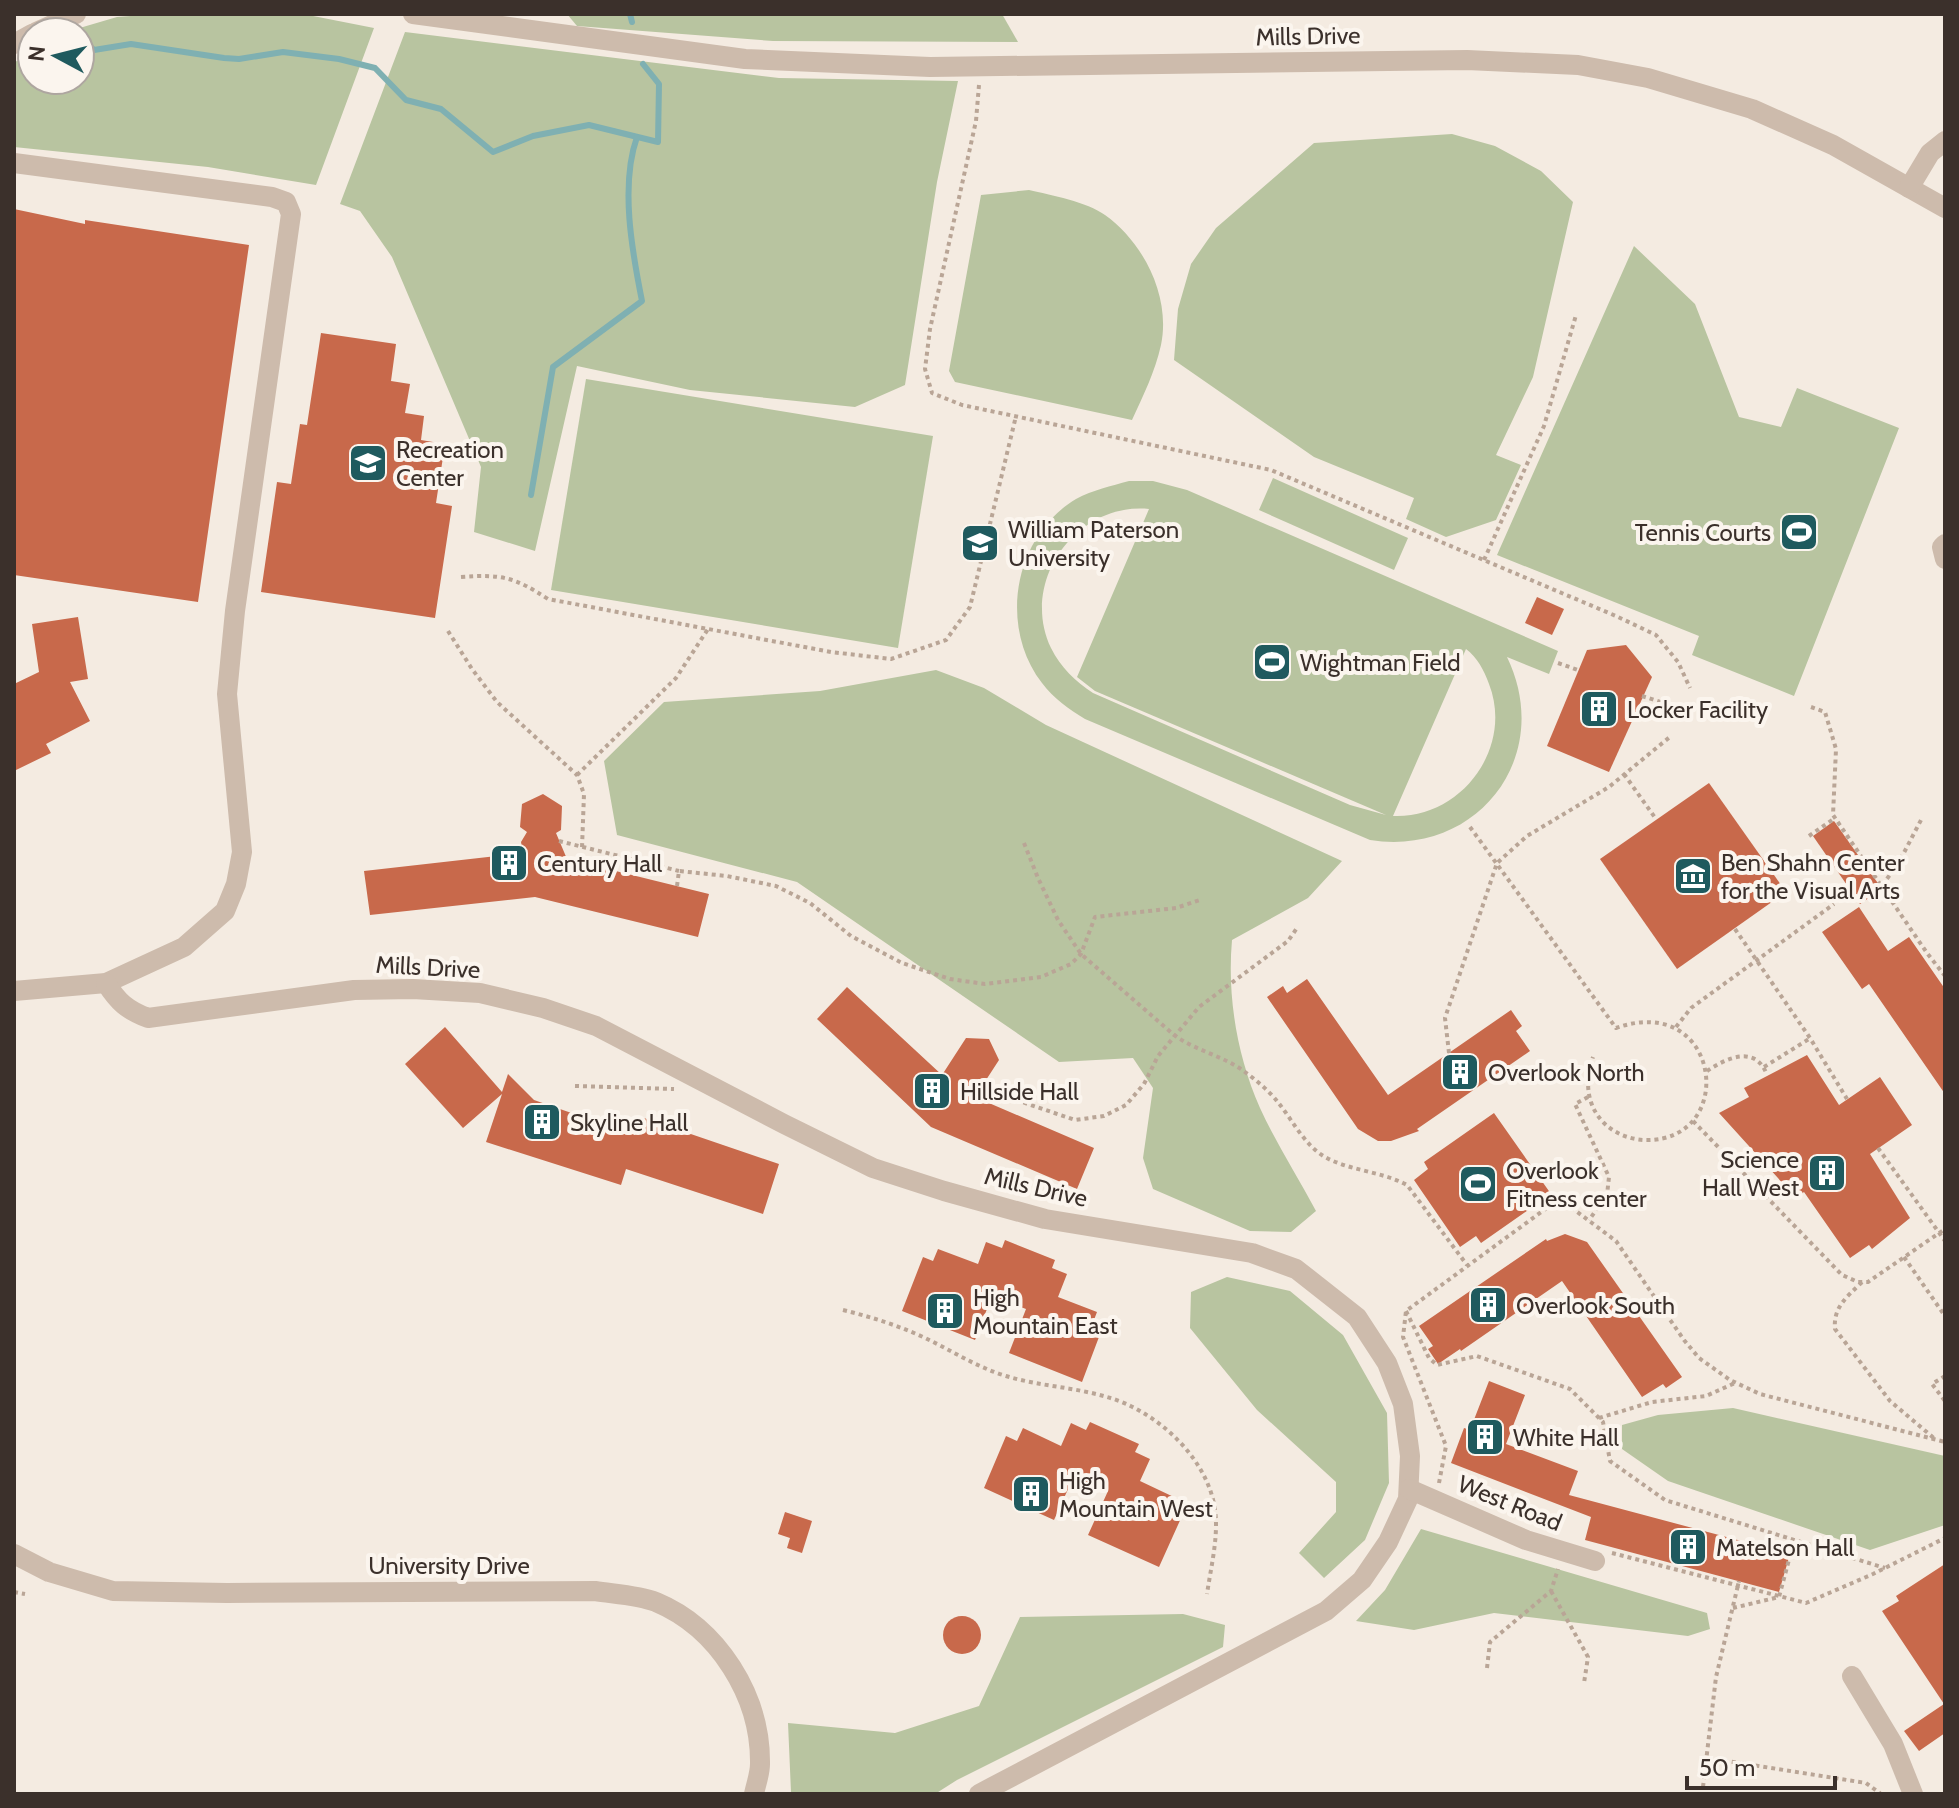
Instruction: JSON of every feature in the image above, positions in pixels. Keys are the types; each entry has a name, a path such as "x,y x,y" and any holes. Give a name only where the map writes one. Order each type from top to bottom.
{"street":[{"path":"413,14 507,21"},
{"name":"Mills Drive","path":"507,21 691,53 761,60 930,67 1467,60 1578,65 1648,78 1752,109 1833,145 1945,208"},
{"path":"1909,188 1930,153 1945,141"},
{"path":"14,163 272,197 286,202 291,214 235,611 227,694 242,852 236,884 225,911 184,947 106,983 14,991"},
{"path":"1945,544 1942,547 1945,559"},
{"name":"Mills Drive","path":"106,983 117,1001 129,1011 148,1018 354,990 413,989 492,996 543,1008 596,1026 873,1168 1045,1219 1252,1253 1296,1269 1357,1317 1387,1363 1403,1404 1410,1456 1408,1499 1388,1542 1362,1580 1326,1611 979,1794"},
{"name":"West Road","path":"1409,1489 1526,1540 1595,1561"},
{"name":"University Drive","path":"14,1554 49,1572 113,1591 595,1591 654,1601 689,1620 733,1665 755,1719 760,1765 754,1794"},
{"path":"1852,1676 1893,1744 1913,1794"}],"path":[{"path":"980,66 976,121 930,329 925,369 932,393 962,405 1271,470 1656,635 1678,662 1690,688"},
{"path":"1484,560 1544,426 1576,315"},
{"path":"461,577 490,575 519,580 548,599 831,652 891,659 946,640 970,607 1016,416"},
{"path":"577,775 676,678 708,629"},
{"path":"448,631 497,702 577,775 584,794 582,848"},
{"path":"1558,663 1578,670"},
{"path":"1642,696 1670,705"},
{"path":"1811,707 1825,712 1836,749 1833,815 1945,976"},
{"path":"1449,1053 1445,1018 1497,863 1527,836 1609,787 1671,736"},
{"path":"1624,774 1656,819"},
{"path":"1809,836 1835,818"},
{"path":"1882,885 1897,866 1921,820"},
{"path":"1470,827 1616,1028 1639,1022 1658,1022 1676,1027 1691,1038 1702,1055 1707,1072 1707,1095 1693,1121 1675,1135 1657,1140 1637,1140 1618,1133 1604,1123 1588,1097 1587,1080 1593,1057"},
{"path":"559,841 679,871 776,886 810,903 851,936 902,963 950,979 985,984 1041,977 1071,964 1081,954 1095,917 1176,908 1200,900"},
{"path":"1024,843 1058,920 1081,954 1189,1046 1244,1070 1275,1099 1307,1142 1324,1157 1394,1178 1407,1185 1467,1265"},
{"path":"677,886 679,871"},
{"path":"1676,1027 1691,1008 1834,904"},
{"path":"978,1087 1075,1120 1104,1116 1126,1105 1144,1084 1158,1056 1199,1007 1288,941 1297,928"},
{"path":"1735,929 1810,1038 1847,1099"},
{"path":"1764,1067 1810,1038"},
{"path":"1707,1072 1743,1055 1754,1056 1767,1075"},
{"path":"575,1086 678,1089"},
{"path":"1588,1097 1575,1104 1609,1177 1607,1195 1589,1220"},
{"path":"1693,1121 1842,1275 1868,1282 1945,1229"},
{"path":"1878,1148 1945,1241"},
{"path":"1434,1500 1446,1446 1403,1337 1406,1311 1560,1199"},
{"path":"1542,1201 1560,1199 1616,1241 1699,1358 1736,1383 1760,1394 1945,1442"},
{"path":"1904,1257 1945,1316"},
{"path":"1862,1282 1840,1305 1834,1316 1835,1329 1890,1401 1937,1440"},
{"path":"843,1310 885,1320 969,1363 1007,1377 1109,1397 1150,1415 1190,1455 1210,1488 1215,1507 1207,1594"},
{"path":"1406,1311 1429,1358 1437,1365 1477,1356 1570,1389 1603,1422 1610,1461 1665,1500 1885,1568"},
{"path":"1945,1376 1932,1384 1945,1401"},
{"path":"1599,1418 1652,1402 1706,1396 1736,1383"},
{"path":"1595,1561 1603,1554 1611,1553 1806,1603 1945,1538"},
{"path":"1779,1597 1795,1541"},
{"path":"1487,1668 1490,1642 1551,1591 1559,1566"},
{"path":"1703,1787 1716,1677 1739,1584"},
{"path":"1551,1591 1588,1657 1584,1683"},
{"path":"14,1592 25,1594"},
{"path":"1733,1608 1779,1597"},
{"path":"1708,1758 1866,1783 1881,1794"}],"green space":[{"path":"303,14 374,28 316,185 208,167 14,147 14,63 16,62 16,96 96,96 96,23 117,17"},
{"path":"567,14 1002,14 1018,42 773,41 577,26"},
{"path":"405,32 779,78 958,81 937,182 905,385 855,407 690,390 577,366 535,551 474,532 481,467 392,257 360,211 340,204"},
{"path":"1452,134 1495,146 1541,171 1573,202 1533,377 1496,455 1521,465 1496,520 1446,537 1406,519 1414,498 1314,457 1174,360 1178,309 1191,264 1216,228 1314,143"},
{"path":"1029,190 1079,203 1105,215 1132,240 1151,272 1162,308 1161,345 1132,420 955,382 949,371 981,195"},
{"path":"1634,246 1695,304 1739,417 1781,427 1797,388 1899,428 1794,696 1692,655 1699,636 1497,555"},
{"path":"586,379 933,436 898,648 551,590"},
{"path":"1273,478 1408,538 1394,570 1259,510"},
{"name":"Wightman Field","path":"1129,481 1153,481 1187,490 1558,651 1549,674 1507,657 1519,694 1521,730 1513,763 1497,792 1473,816 1444,832 1409,841 1370,840 1085,719 1062,703 1042,683 1028,660 1020,635 1017,609 1026,558 1038,535 1055,515 1076,499","holes":["1149,509 1077,677 1095,691 1386,815 1350,805 1093,693 1064,668 1051,648 1043,623 1043,597 1049,573 1061,551 1078,532 1099,518 1123,510","1466,649 1485,674 1495,708 1494,732 1488,755 1476,775 1460,792 1440,806 1418,814 1393,816"]},
{"path":"936,670 984,688 1046,725 1342,861 1308,898 1232,940 1233,1004 1245,1068 1266,1121 1316,1211 1291,1232 1250,1231 1153,1189 1143,1158 1153,1088 1133,1058 1059,1062 797,882 617,835 604,761 664,702 820,691"},
{"path":"1227,1277 1290,1291 1343,1335 1387,1413 1389,1483 1365,1540 1324,1578 1299,1553 1336,1512 1336,1482 1257,1410 1190,1328 1191,1292"},
{"path":"1733,1408 1945,1456 1945,1525 1870,1550 1668,1481 1622,1449 1622,1425 1658,1415"},
{"path":"1421,1529 1707,1613 1710,1629 1688,1636 1494,1613 1414,1630 1356,1621 1385,1590"},
{"path":"1183,1614 1225,1625 1223,1647 957,1780 935,1794 791,1792 788,1723 895,1733 979,1706 1020,1617"}],"building":[{"path":"14,209 85,224 85,220 249,245 198,602 14,575"},
{"name":"Recreation Center","path":"321,333 396,344 391,381 410,384 405,413 424,416 421,440 445,444 436,503 452,506 435,618 261,592 277,482 291,484 300,424 307,425"},
{"path":"1537,597 1564,609 1552,635 1525,623"},
{"path":"78,617 88,679 70,682 90,721 46,744 51,753 14,771 14,684 39,672 32,624"},
{"name":"Locker Facility","path":"1626,645 1652,677 1609,772 1547,746 1587,650"},
{"name":"Ben Shahn Center for the Visual Arts","path":"1709,783 1786,892 1677,969 1600,859"},
{"name":"Century Hall","path":"543,794 562,806 561,830 556,833 567,859 709,894 698,937 535,897 370,915 364,871 523,853 521,842 527,832 520,827 522,804"},
{"path":"1834,821 1882,889 1860,904 1813,836"},
{"path":"1859,907 1888,951 1909,937 1945,989 1945,1094 1869,984 1862,989 1822,932"},
{"name":"Overlook North","path":"1307,979 1388,1095 1511,1010 1522,1026 1516,1031 1530,1051 1417,1129 1419,1131 1391,1141 1378,1141 1358,1129 1267,997 1283,986 1287,993"},
{"name":"Hillside Hall","path":"847,987 942,1075 966,1038 989,1039 999,1060 975,1097 1094,1148 1077,1189 931,1127 817,1019"},
{"name":"Skyline Hall","path":"445,1027 502,1092 508,1074 534,1100 635,1135 641,1117 779,1164 763,1214 626,1169 621,1185 486,1142 502,1094 463,1128 405,1064"},
{"name":"Science Hall West","path":"1807,1055 1839,1105 1880,1077 1912,1125 1870,1154 1910,1218 1872,1249 1869,1245 1850,1258 1804,1192 1796,1198 1719,1113 1749,1097 1744,1088"},
{"path":"1494,1113 1551,1194 1481,1243 1476,1236 1460,1247 1414,1180 1428,1169 1424,1162"},
{"name":"Overlook South","path":"1565,1234 1587,1242 1682,1377 1666,1388 1663,1384 1642,1397 1562,1281 1438,1364 1428,1349 1433,1346 1419,1326 1546,1239"},
{"name":"High Mountain East","path":"1005,1240 1055,1260 1052,1268 1067,1274 1058,1297 1097,1312 1092,1325 1102,1329 1082,1382 1009,1353 1026,1309 992,1296 975,1340 902,1311 923,1257 933,1261 938,1249 978,1264 986,1242 1002,1248"},
{"path":"1489,1381 1525,1395 1506,1444 1578,1471 1569,1495 1790,1554 1779,1592 1585,1540 1591,1517 1451,1463 1464,1428 1470,1430"},
{"name":"High Mountain West","path":"1090,1422 1139,1444 1135,1452 1150,1459 1140,1481 1178,1499 1173,1511 1182,1516 1159,1567 1088,1535 1108,1491 1074,1476 1054,1520 984,1488 1006,1436 1017,1441 1023,1428 1061,1446 1071,1423 1086,1430"},
{"path":"785,1512 812,1521 802,1553 787,1548 790,1538 778,1534"},
{"path":"1945,1564 1945,1733 1919,1751 1904,1731 1944,1704 1882,1611 1899,1601 1896,1596"},
{"path":"962,1616 975,1622 981,1635 975,1648 962,1654 949,1648 943,1635 949,1622"}],"waterway":[{"path":"630,14 632,22"},
{"path":"96,50 131,44 239,59 283,52 339,59 375,68 406,100 441,109 493,152 533,136 589,125 658,142 659,84 643,64"},
{"path":"531,495 553,367 642,301 628,197 637,137"}],"place":[{"name":"Recreation Center","path":"368,463"},
{"name":"Tennis Courts","path":"1799,532"},
{"name":"William Paterson University","path":"980,543"},
{"name":"Wightman Field","path":"1272,662"},
{"name":"Locker Facility","path":"1599,709"},
{"name":"Century Hall","path":"509,863"},
{"name":"Ben Shahn Center for the Visual Arts","path":"1693,876"},
{"name":"Overlook North","path":"1460,1072"},
{"name":"Hillside Hall","path":"932,1091"},
{"name":"Skyline Hall","path":"542,1122"},
{"name":"Science Hall West","path":"1827,1173"},
{"name":"Overlook Fitness center","path":"1478,1184"},
{"name":"Overlook South","path":"1488,1305"},
{"name":"High Mountain East","path":"945,1311"},
{"name":"White Hall","path":"1485,1437"},
{"name":"High Mountain West","path":"1031,1494"},
{"name":"Matelson Hall","path":"1688,1547"}]}
